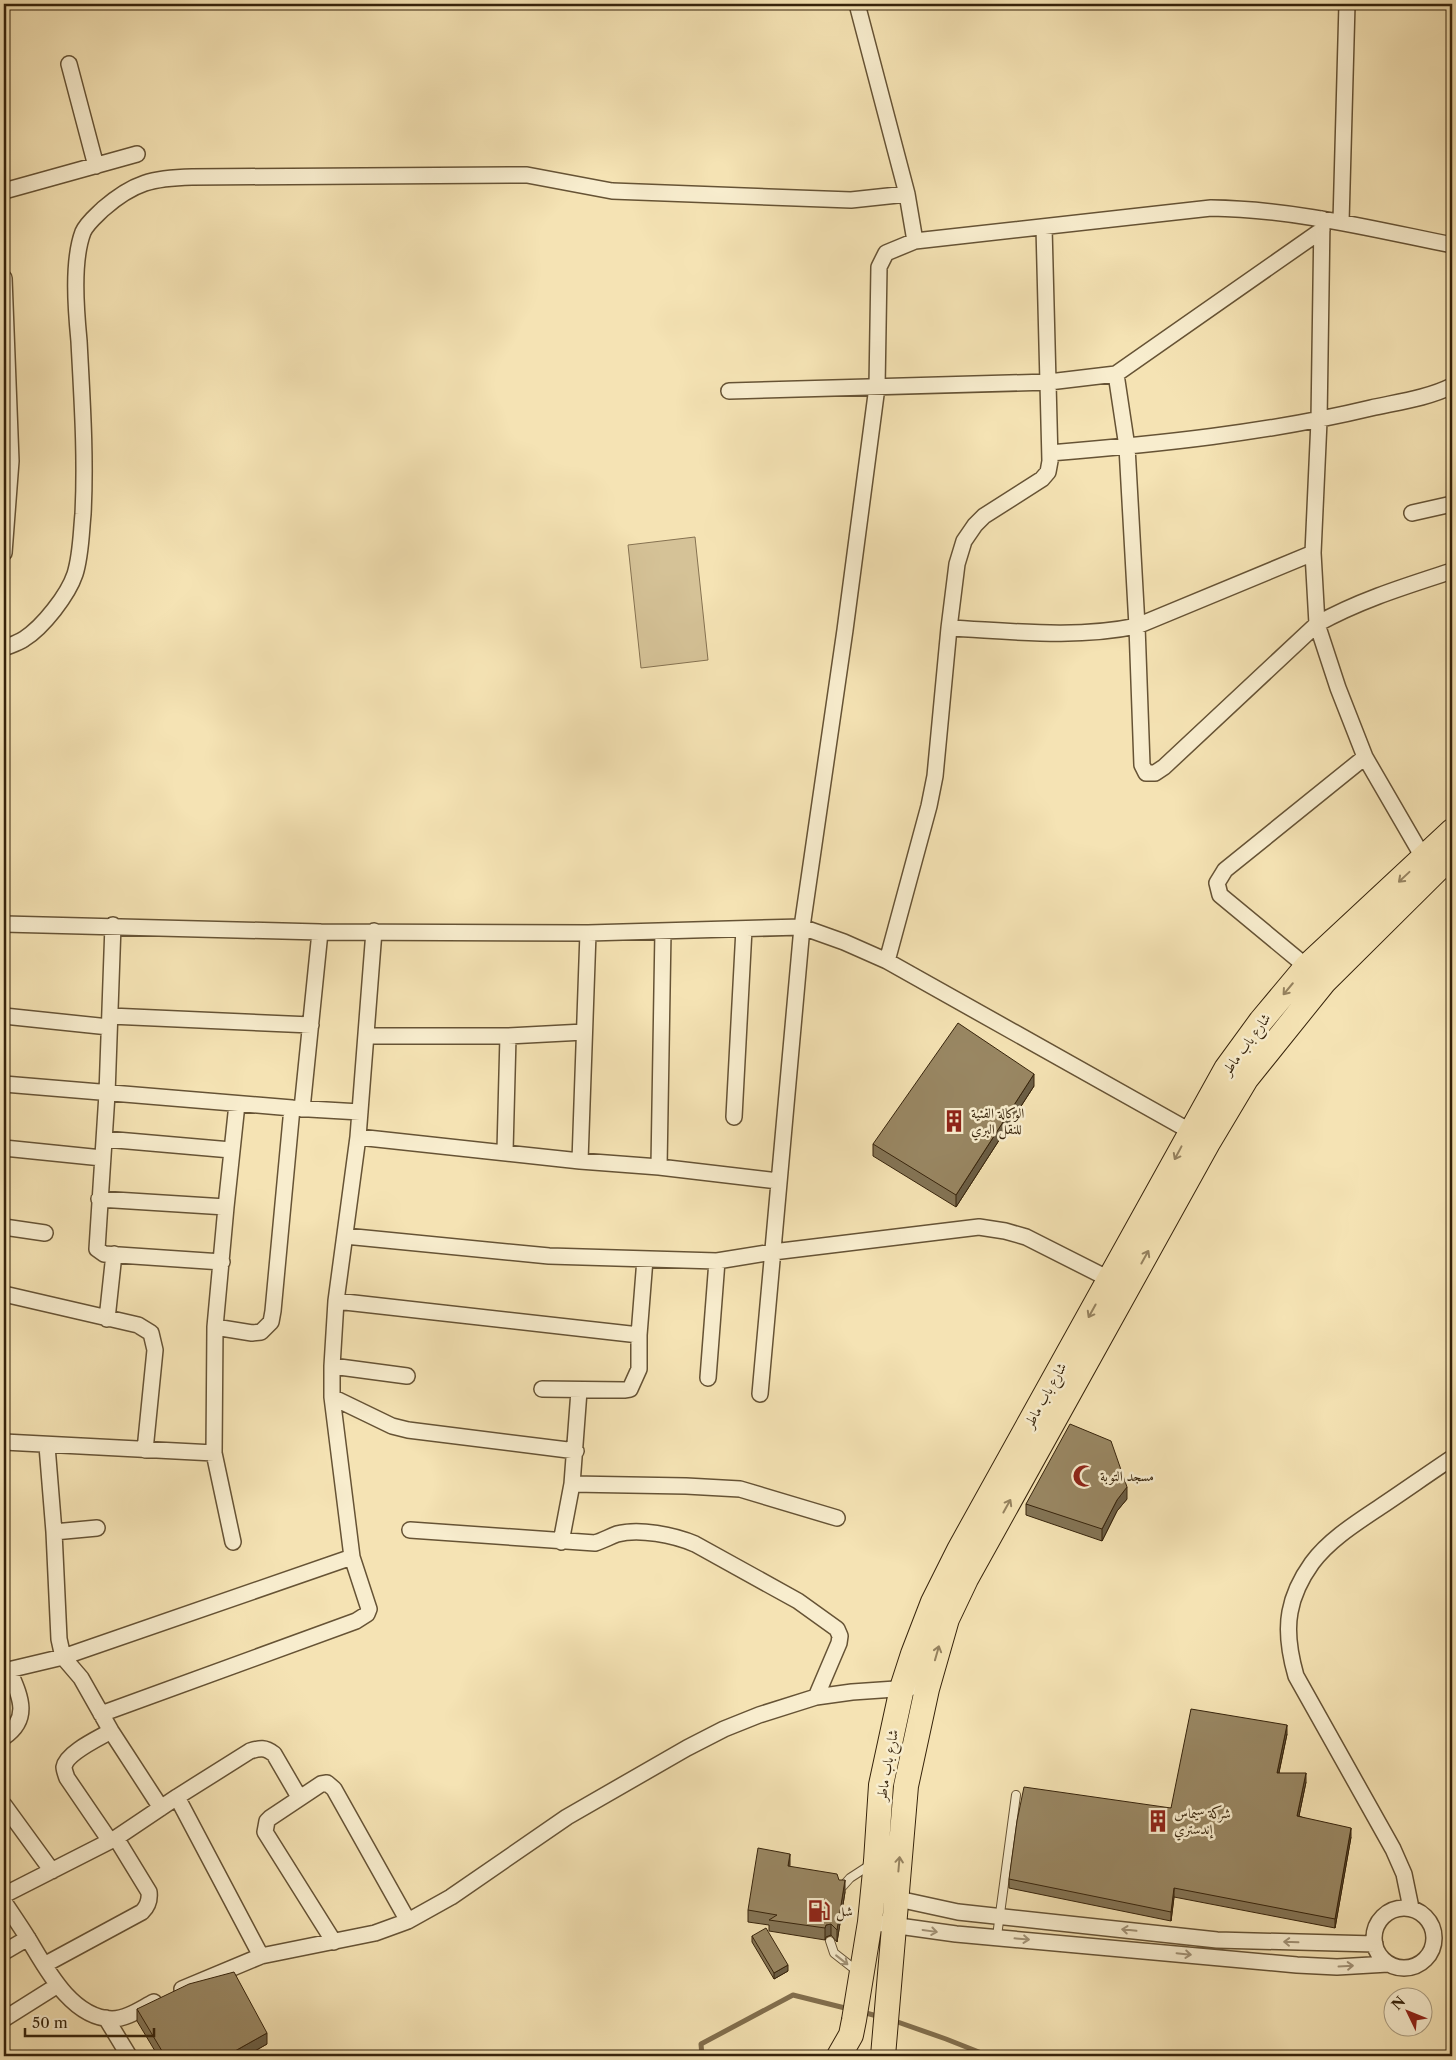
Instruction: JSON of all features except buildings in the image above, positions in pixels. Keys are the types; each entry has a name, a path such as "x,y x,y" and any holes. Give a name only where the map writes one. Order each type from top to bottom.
{"main road":[{"name":"شارع باب ماطر","path":"1199,1136 1324,982 1428,866 1452,831"},
{"name":"شارع باب ماطر","path":"883,2056 884,2026 906,1786 927,1688 947,1619 1119,1284 1199,1136 1226,1068 1261,1021 1307,966 1428,866 1452,855"},
{"name":"شارع باب ماطر","path":"839,2056 851,2034 870,1922 881,1785 902,1688 933,1602 959,1550 1119,1284"}],"street":[{"path":"857,4 907,194 915,241"},
{"path":"1341,222 1347,4"},
{"path":"69,64 96,166"},
{"path":"4,191 137,154"},
{"path":"4,648 24,639 42,624 63,597 76,573 81,538 85,473 76,302 80,249 84,231 93,218 128,190 146,182 162,178 192,176 518,175 544,177 612,191 851,200 907,194"},
{"path":"760,1394 802,927 877,388 879,267 886,253 915,241 1211,208 1240,208 1322,224 1341,222 1452,245"},
{"path":"729,390 877,388 1049,382 1116,374 1322,224"},
{"path":"1322,224 1319,420 1314,553 1317,624 1338,688 1365,757 1428,866"},
{"path":"887,961 929,806 935,776 949,628 957,564 964,541 974,525 984,516 1042,479 1048,472 1050,453 1049,382 1044,227"},
{"path":"4,278 12,461 4,553"},
{"path":"1116,374 1127,447 1137,626 1142,765 1146,773 1150,774 1164,767 1317,624 1342,610 1370,598 1452,571"},
{"path":"1050,453 1127,447 1319,420 1428,395 1452,386"},
{"path":"1412,514 1452,504"},
{"path":"949,628 1082,633 1114,631 1137,626 1314,553"},
{"path":"1324,982 1220,895 1217,883 1224,870 1365,757"},
{"path":"4,924 320,932 588,933 802,927 844,942 887,961 1199,1136"},
{"path":"113,926 105,1139 99,1199 97,1249 104,1254 222,1262"},
{"path":"734,1117 744,929"},
{"path":"101,1714 362,1618 367,1614 368,1602 352,1557 332,1397 332,1366 336,1301 358,1137 374,931"},
{"path":"659,1167 663,931"},
{"path":"215,1327 252,1333 261,1332 271,1322 274,1310 297,1108 311,1025 320,932"},
{"path":"580,1161 588,933"},
{"path":"4,1016 109,1021 311,1025"},
{"path":"366,1036 508,1036 584,1032"},
{"path":"506,1151 508,1036"},
{"path":"4,1084 107,1094 360,1112"},
{"path":"233,1542 214,1453 215,1327 237,1104"},
{"path":"358,1137 506,1151 580,1161 659,1167 778,1181"},
{"path":"105,1139 231,1150"},
{"path":"4,1148 102,1158"},
{"path":"99,1199 226,1207"},
{"path":"4,1227 45,1233"},
{"path":"345,1236 549,1256 717,1261 773,1252 979,1227 1006,1230 1026,1237 1119,1284"},
{"path":"107,1319 114,1254"},
{"path":"542,1389 630,1389 639,1369 639,1334 644,1260"},
{"path":"708,1378 717,1261"},
{"path":"4,1294 144,1328 151,1333 154,1340 144,1450"},
{"path":"336,1301 639,1334"},
{"path":"332,1366 407,1376"},
{"path":"561,1542 576,1451 578,1390"},
{"path":"332,1397 392,1426 408,1430 576,1451"},
{"path":"4,1442 47,1446 214,1453"},
{"path":"47,1446 54,1532 58,1639 63,1656 81,1678 110,1731 160,1808"},
{"path":"1411,1908 1404,1874 1393,1849 1296,1676 1288,1634 1290,1612 1298,1587 1312,1562 1332,1542 1362,1519 1452,1458"},
{"path":"572,1484 740,1489 837,1518"},
{"path":"54,1532 97,1528"},
{"path":"410,1530 594,1544 617,1534 655,1533 678,1537 695,1544 798,1601 837,1629 840,1636 839,1643 816,1697"},
{"path":"4,1737 11,1732 17,1723 22,1701 6,1670 63,1656 352,1557"},
{"path":"4,1902 58,1985 79,2007 106,2018 122,2018 196,1982 261,1956 375,1933 408,1921 452,1897 568,1817 687,1748 759,1715 816,1697 902,1688 927,1688"},
{"path":"44,1965 142,1912 150,1900 149,1892 67,1778 64,1768 66,1760 72,1754 110,1731"},
{"path":"4,1895 113,1840 177,1797 250,1752 261,1748 268,1749 274,1754 300,1798"},
{"path":"334,1942 265,1832 267,1822 321,1784 327,1783 331,1785 408,1921"},
{"path":"177,1797 261,1956"},
{"path":"4,1805 52,1872"},
{"path":"872,1895 897,1898 958,1912 1218,1940 1375,1944"},
{"path":"1399,1908 1411,1908 1422,1914 1430,1922 1434,1933 1434,1945 1425,1960 1410,1968 1398,1968 1388,1964 1379,1955 1375,1944 1375,1932 1377,1924 1388,1913 1399,1908"},
{"path":"956,1934 958,1912"},
{"path":"870,1922 956,1934 997,1936 1297,1965 1388,1964"},
{"path":"1075,1944 1076,1925"},
{"path":"4,1952 28,1938"},
{"path":"4,2019 58,1985"},
{"path":"106,2018 129,2056"}],"lane":[{"path":"997,1936 998,1916 1016,1795"},
{"path":"842,1886 850,1878 876,1861"},
{"path":"830,1941 834,1953 861,1974"}],"shaded area":[{"path":"695,537 708,660 641,668 628,545"}],"waterway":[{"path":"702,2056 701,2044 793,1995 849,2009"},
{"path":"862,2012 881,2017"},
{"path":"892,2020 989,2056"}],"railway":[{"path":"1452,1255 1450,1279 1452,1314"}],"place":[{"name":"الوكالة الفنية للنقل البري","path":"954,1121"},
{"name":"مسجد التوبة","path":"1084,1476"},
{"name":"شركة سيماس إندستري","path":"1158,1821"},
{"name":"شل","path":"819,1911"}]}
